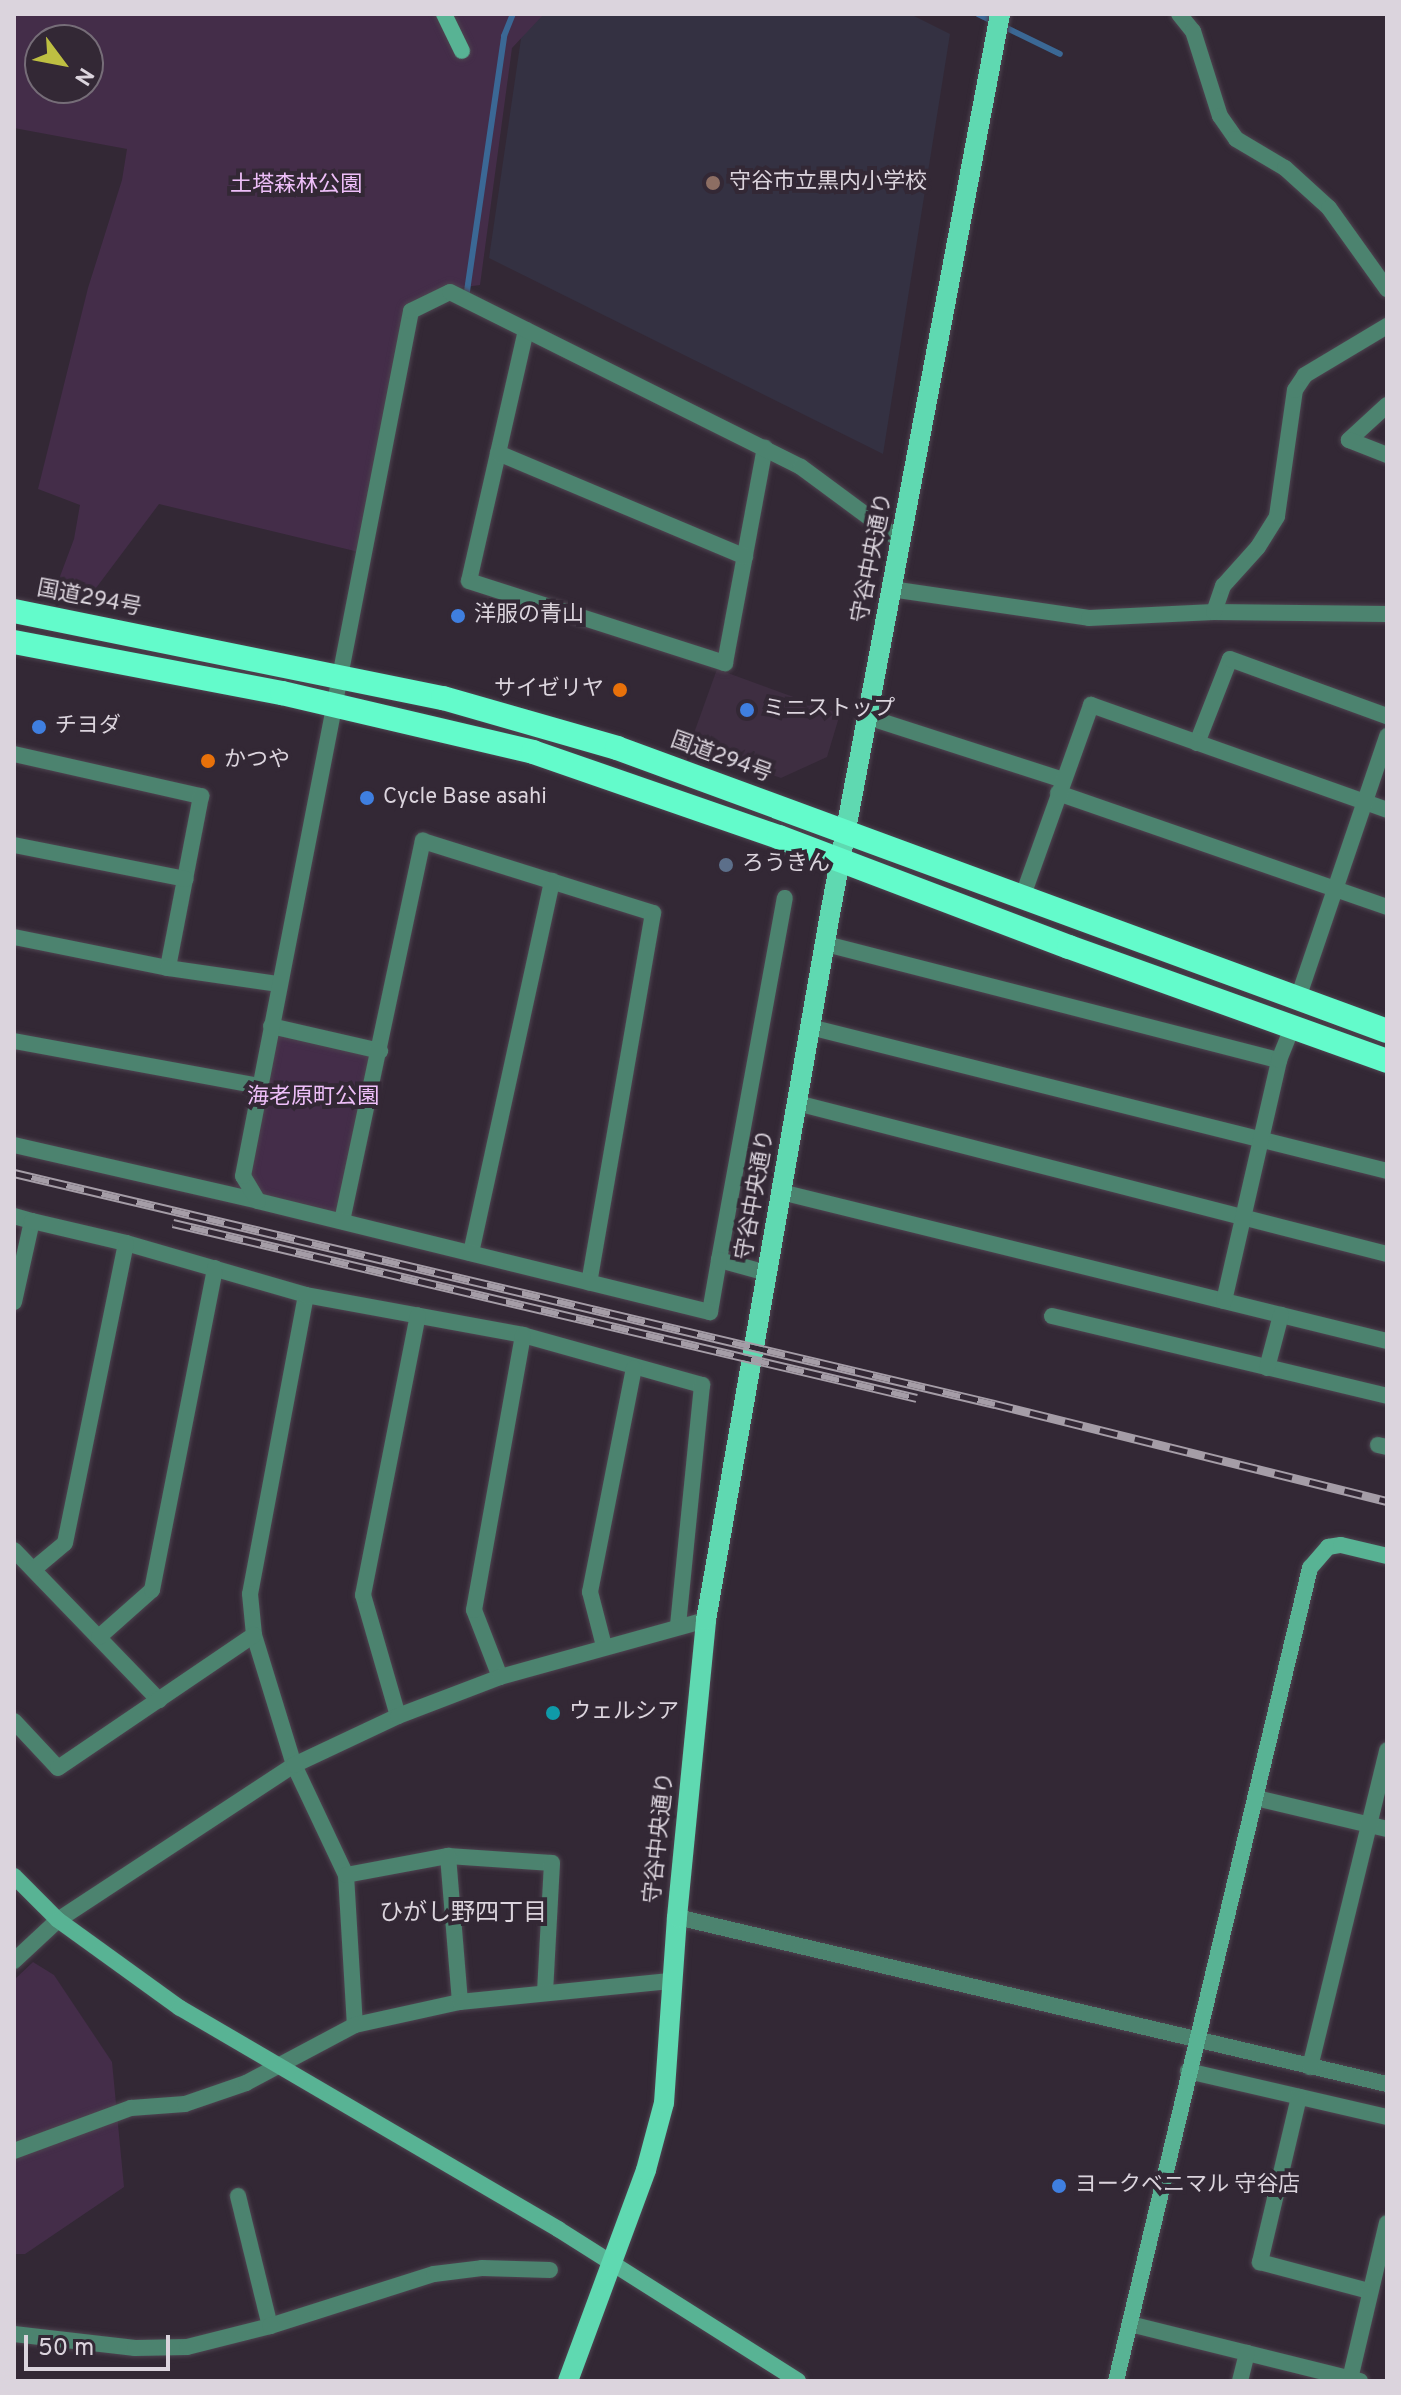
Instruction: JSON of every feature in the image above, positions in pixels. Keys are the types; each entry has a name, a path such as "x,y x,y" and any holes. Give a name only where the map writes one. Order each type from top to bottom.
{"highway":[{"name":"国道294号","path":"14,611 443,698 617,748 1297,1001 1387,1031"},
{"path":"14,642 334,705 533,752 840,860 1387,1061"}],"main road":[{"name":"守谷中央通り","path":"568,2381 646,2170 664,2103 677,1917 706,1620 840,860 1000,14"}],"street":[{"path":"444,14 462,51"},
{"path":"1179,14 1193,31 1220,116 1236,139 1285,168 1329,208 1387,289"},
{"path":"258,1201 243,1176 411,311 450,292 801,467 901,541"},
{"path":"1214,612 1223,586 1258,547 1277,516 1295,390 1305,375 1387,326"},
{"path":"526,330 469,581 725,663 765,448"},
{"path":"1387,405 1349,440 1387,455"},
{"path":"498,453 745,557"},
{"path":"891,589 1089,618 1214,612 1387,614"},
{"path":"1197,743 1230,659 1387,716"},
{"path":"1022,898 1091,705 1387,810"},
{"path":"868,717 1387,907"},
{"path":"1297,1001 1387,736"},
{"path":"14,754 201,796 168,968"},
{"path":"342,1221 423,841 653,913 589,1282"},
{"path":"14,845 186,879"},
{"path":"471,1253 552,881"},
{"path":"14,1145 342,1221 710,1312 785,898"},
{"path":"14,937 168,968 278,984"},
{"path":"826,944 1279,1060"},
{"path":"271,1026 380,1051"},
{"path":"810,1027 1387,1171"},
{"path":"1224,1301 1279,1060 1292,1027"},
{"path":"14,1041 260,1086"},
{"path":"797,1103 1387,1254"},
{"path":"781,1192 1387,1341"},
{"path":"14,1216 126,1243 306,1295 523,1335 702,1385 678,1627"},
{"path":"14,1302 32,1221"},
{"path":"34,1569 65,1543 126,1243"},
{"path":"719,1260 767,1273"},
{"path":"99,1637 152,1590 215,1268"},
{"path":"306,1295 250,1594 254,1635 294,1765 346,1875 355,2025"},
{"path":"398,1716 363,1595 418,1315"},
{"path":"1267,1368 1281,1315"},
{"path":"1052,1316 1387,1396"},
{"path":"500,1677 474,1610 523,1335"},
{"path":"604,1646 590,1592 634,1368"},
{"path":"1116,2381 1310,1568 1317,1556 1328,1547 1341,1545 1387,1556"},
{"path":"14,1550 159,1700"},
{"path":"14,1961 58,1920 294,1765 398,1716 500,1677 706,1620"},
{"path":"14,1721 58,1768 254,1635"},
{"path":"1310,2067 1387,1750"},
{"path":"1256,1798 1387,1829"},
{"path":"346,1875 448,1856 552,1863 545,1992"},
{"path":"448,1856 460,2002"},
{"path":"14,1876 58,1920 180,2008 612,2262 798,2381"},
{"path":"677,1917 1195,2042 1387,2084"},
{"path":"14,2151 131,2108 185,2104 246,2083 355,2025 460,2002 672,1981"},
{"path":"1188,2071 1387,2117"},
{"path":"1299,2097 1260,2262 1369,2291"},
{"path":"238,2196 270,2326"},
{"path":"1130,2324 1355,2380 1369,2291 1387,2223"},
{"path":"14,2334 135,2348 174,2347 270,2326 434,2274 482,2268 550,2270"},
{"path":"1240,2381 1247,2353"}],"shaded area":[{"name":"守谷市立黒内小学校","path":"532,14 910,14 950,34 883,454 489,258 524,18"},
{"path":"717,669 840,714 827,757 781,778 689,747"}],"green space":[{"name":"土塔森林公園","path":"14,14 544,14 512,48 480,285 451,289 411,312 363,553 159,504 87,600 53,595 74,539 80,505 38,489 88,288 122,180 127,149 14,128"},
{"name":"海老原町公園","path":"271,1026 380,1051 342,1221 258,1201 243,1176"},
{"path":"33,1962 54,1975 112,2062 124,2187 25,2254 14,2254 14,1980"}],"waterway":[{"path":"466,298 504,36 513,14"},
{"path":"978,14 1060,54"}],"railway":[{"path":"14,1173 995,1404 1387,1501"},
{"path":"173,1223 917,1398"}],"place":[{"name":"守谷市立黒内小学校","path":"713,183"},
{"name":"洋服の青山","path":"458,616"},
{"name":"サイゼリヤ","path":"620,690"},
{"name":"ミニストップ","path":"747,710"},
{"name":"チヨダ","path":"39,727"},
{"name":"かつや","path":"208,761"},
{"name":"Cycle Base asahi","path":"367,798"},
{"name":"ろうきん","path":"726,865"},
{"name":"ウェルシア","path":"553,1713"},
{"name":"ヨークベニマル 守谷店","path":"1059,2186"}],"district":[{"name":"ひがし野四丁目","path":"463,1915"}]}
